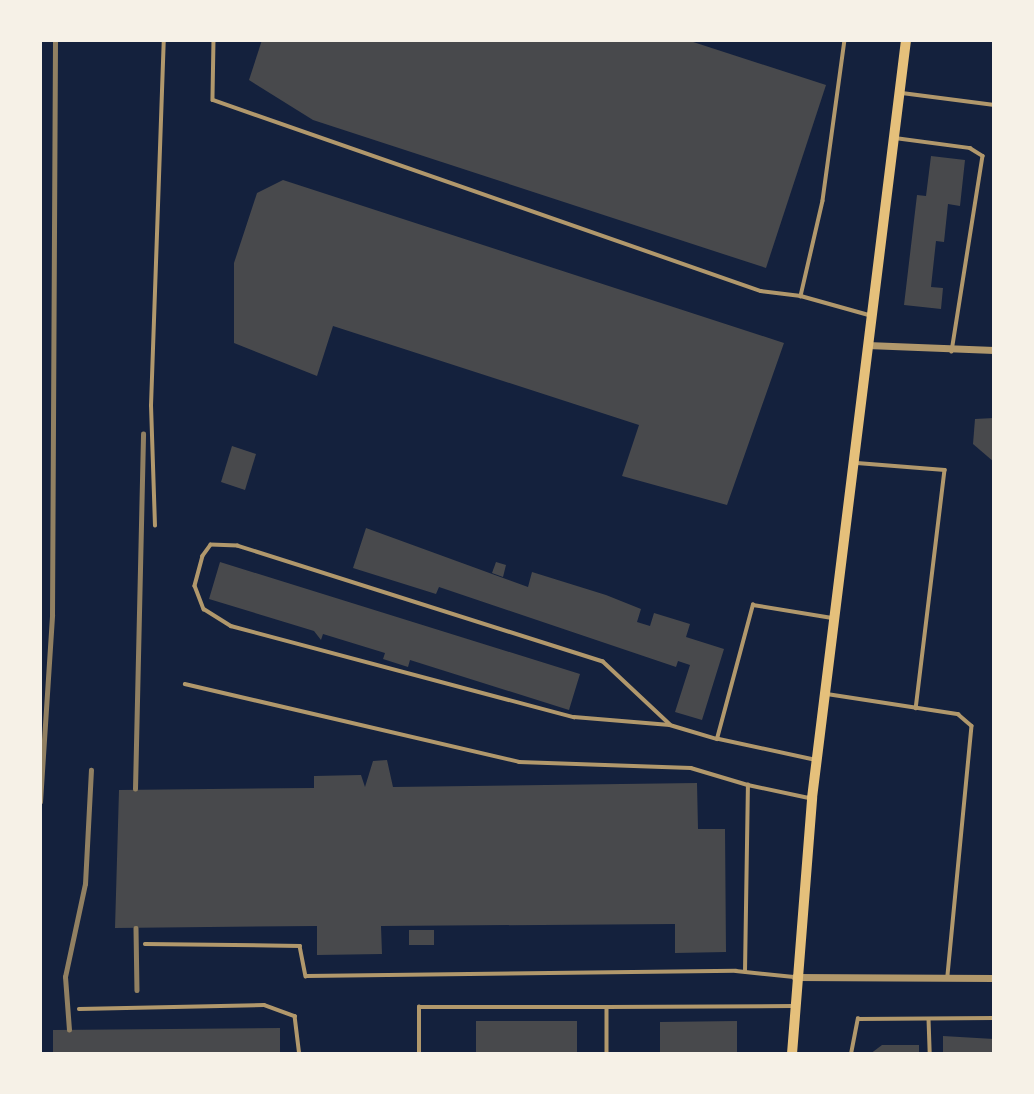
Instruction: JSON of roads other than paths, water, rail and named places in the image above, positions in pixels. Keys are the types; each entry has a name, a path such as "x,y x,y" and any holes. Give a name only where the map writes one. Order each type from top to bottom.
{"main road":[{"path":"792,1054 795,977 812,799 906,41"}],"street":[{"path":"867,345 952,352 994,351"},
{"path":"795,977 994,978"}],"lane":[{"path":"155,526 152,406 164,40"},
{"path":"214,40 213,100 761,292 801,296 870,316"},
{"path":"801,296 823,201 845,40"},
{"path":"900,40 906,41"},
{"path":"900,92 994,104"},
{"path":"893,138 970,148 983,156 952,352"},
{"path":"853,462 944,470 916,708"},
{"path":"670,726 603,662 223,542 203,556 195,586 204,609 231,626 574,717 670,726 817,760"},
{"path":"717,739 753,604 834,618"},
{"path":"185,684 519,762 691,768 748,785 812,799"},
{"path":"825,693 958,714 975,735 948,977"},
{"path":"745,972 748,785"},
{"path":"145,944 300,946 306,976 745,972 795,977"},
{"path":"79,1009 264,1005 295,1016 300,1054"},
{"path":"419,1054 419,1007 793,1006"},
{"path":"607,1007 607,1054"},
{"path":"850,1054 858,1019 994,1018"},
{"path":"929,1019 930,1054"}],"railway":[{"path":"40,802 52,615 55,40"},
{"path":"135,789 143,434"},
{"path":"69,1030 65,977 85,884 91,770"},
{"path":"136,928 137,990"}]}
